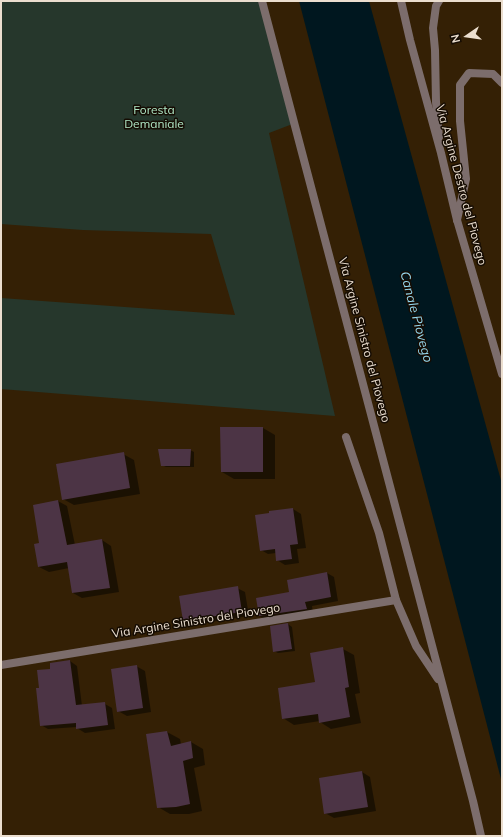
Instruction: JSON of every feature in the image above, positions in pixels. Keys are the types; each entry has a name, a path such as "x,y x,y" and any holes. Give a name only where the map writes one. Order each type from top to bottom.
{"street":[{"name":"Via Argine Sinistro del Piovego","path":"262,1 481,836"},
{"name":"Via Argine Destro del Piovego","path":"401,1 457,220 502,374"},
{"path":"439,1 436,6 433,28 436,102 441,154"},
{"path":"457,220 466,179 460,121 460,85 469,73 502,75"},
{"path":"493,74 502,83"},
{"name":"Via Argine Sinistro del Piovego","path":"346,437 380,533 396,600 416,646 442,685"},
{"name":"Via Argine Sinistro del Piovego","path":"1,665 396,600"}],"green space":[{"name":"Foresta Demaniale","path":"1,1 262,1 295,123 269,133 335,416 1,389 1,298 235,315 211,234 83,230 1,224"}],"water":[{"name":"Canale Piovego","path":"299,1 369,1 502,484 502,783"}],"building":[{"path":"220,427 263,427 263,472 221,472"},
{"path":"158,449 191,449 190,466 161,466"},
{"path":"124,452 130,488 62,500 56,464"},
{"path":"58,500 67,545 102,539 110,588 72,593 67,562 38,567 34,544 39,543 33,505"},
{"path":"293,508 298,544 290,545 292,559 276,561 275,549 260,551 255,515 269,513 269,511"},
{"path":"327,572 331,597 305,602 307,609 259,616 256,598 289,592 287,580"},
{"path":"238,586 242,612 183,621 179,596"},
{"path":"288,623 292,649 273,652 270,626"},
{"path":"343,647 349,687 345,688 350,717 319,723 318,714 282,719 278,688 315,682 310,653"},
{"path":"70,660 76,705 105,702 108,725 76,729 76,723 40,726 36,688 39,688 37,670 50,669 50,663"},
{"path":"137,665 143,708 117,712 111,669"},
{"path":"167,731 171,746 191,741 193,758 183,761 190,804 176,807 157,808 146,734"},
{"path":"362,771 368,807 324,814 319,778"}]}
